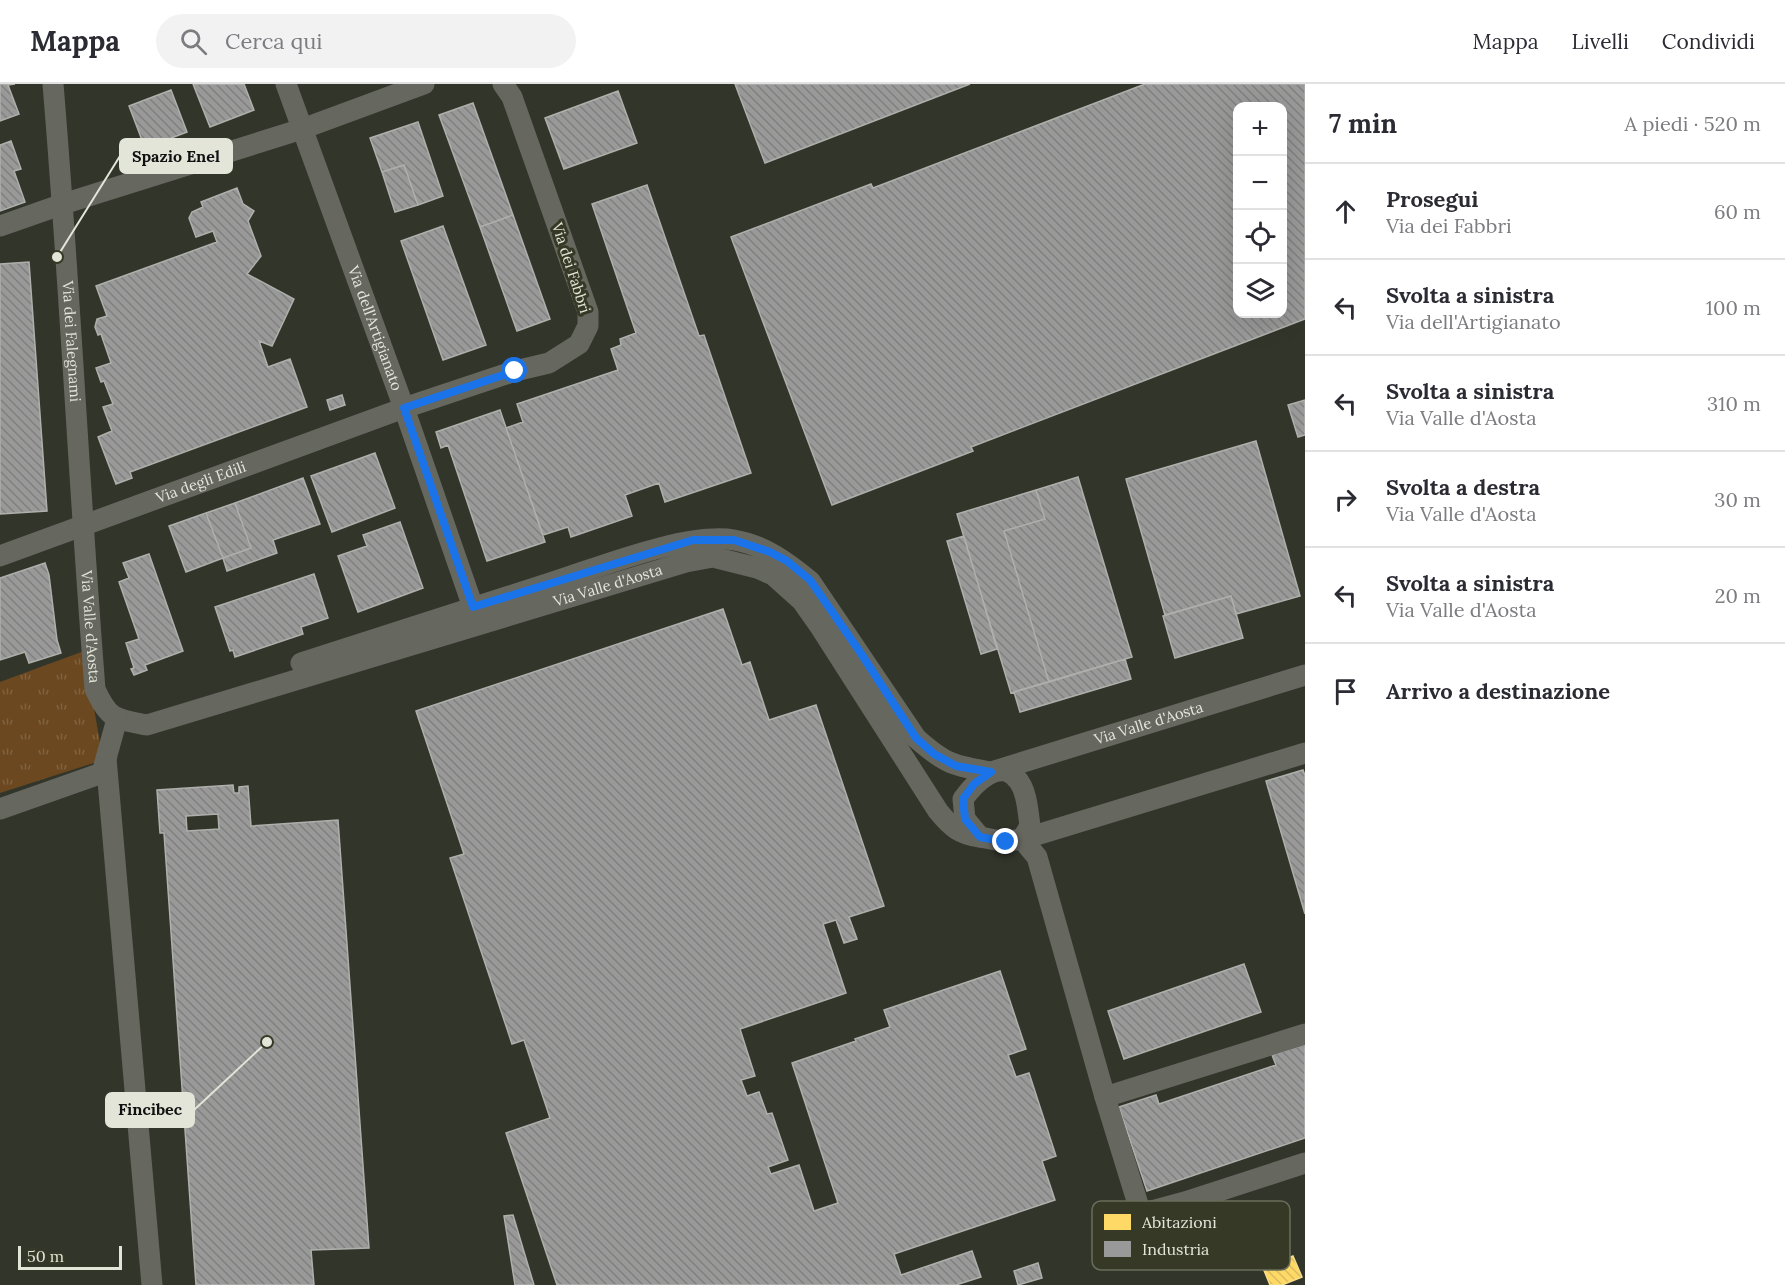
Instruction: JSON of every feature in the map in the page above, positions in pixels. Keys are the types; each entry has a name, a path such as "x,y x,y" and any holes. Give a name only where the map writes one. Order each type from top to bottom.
{"street":[{"name":"Via dei Falegnami","path":"53,84 63,204 82,526"},
{"name":"Via dell'Artigianato","path":"286,84 404,408 473,607"},
{"path":"0,226 302,129 424,84"},
{"name":"Via dei Fabbri","path":"404,408 515,371 549,363 579,344 588,326 588,312 512,98 503,84"},
{"name":"Via degli Edili","path":"0,556 404,408"},
{"name":"Via Valle d'Aosta","path":"82,526 95,689 104,708 117,719 147,725 686,562 713,557 757,568 773,575 802,601 938,811 949,824 964,835 1006,842 1022,839 1305,753"},
{"name":"Via Valle d'Aosta","path":"117,719 145,714 473,607 693,540 734,540 770,552 787,561 810,580 916,738 934,754 956,766 991,772 1009,772 1019,780 1027,804 1030,826 1022,839"},
{"name":"Via Valle d'Aosta","path":"980,837 965,819 963,799 974,784 991,772 1305,675"},
{"path":"0,809 102,773 117,719"},
{"path":"106,758 152,1285"},
{"path":"1022,839 1037,857 1137,1201"},
{"path":"1105,1097 1305,1034"},
{"path":"1188,1201 1305,1163"}],"green space":[{"path":"84,651 103,760 0,793 0,682"}],"building: Abitazioni":[{"path":"1293,1256 1302,1277 1282,1285 1270,1285 1264,1270 1290,1270 1290,1257"}],"building: Industria":[{"path":"0,84 15,84 8,85 19,114 0,121"},
{"path":"193,84 244,84 254,110 210,127"},
{"path":"735,84 970,84 765,163"},
{"path":"1145,84 1305,84 1305,319 971,447 973,451 832,505 731,237 871,184 873,188"},
{"path":"171,90 187,132 145,148 129,106"},
{"path":"618,91 637,143 564,169 545,118"},
{"path":"473,103 513,215 480,227 439,115"},
{"path":"418,122 443,196 418,205 404,165 382,172 370,138"},
{"path":"11,141 21,169 14,171 25,202 0,211 0,145"},
{"path":"404,165 418,205 395,212 382,172"},
{"path":"647,185 699,336 704,335 751,473 665,502 659,483 625,495 632,516 571,537 568,527 543,535 506,428 523,422 517,404 618,370 611,349 621,345 620,339 636,333 592,204"},
{"path":"237,188 243,204 254,211 248,221 261,256 247,274 294,299 272,346 259,341 268,367 290,359 307,407 130,472 132,478 116,484 98,437 112,431 103,407 113,404 96,368 111,363 101,334 98,335 95,327 97,319 107,316 96,286 217,242 213,231 196,237 189,218 192,212 203,207 201,202"},
{"path":"513,215 550,319 517,331 480,227"},
{"path":"443,226 486,345 443,360 401,241"},
{"path":"29,262 47,511 0,514 0,264"},
{"path":"342,395 345,405 330,410 327,400"},
{"path":"1305,400 1305,435 1298,437 1288,405"},
{"path":"500,410 545,542 487,561 448,445 441,448 436,432"},
{"path":"1256,441 1300,596 1236,614 1231,596 1165,615 1126,479"},
{"path":"375,453 395,508 332,532 311,476"},
{"path":"1078,477 1132,657 1049,682 1004,531 1045,519 1036,490"},
{"path":"303,478 320,524 273,540 277,553 227,571 223,558 251,548 235,503"},
{"path":"1036,490 1045,519 1004,531 1049,682 1011,693 957,514"},
{"path":"235,503 251,548 223,558 206,513"},
{"path":"206,513 223,558 186,572 169,526"},
{"path":"400,522 423,588 358,612 338,556 367,546 363,535"},
{"path":"964,536 997,649 981,654 947,541"},
{"path":"149,554 183,651 145,665 147,670 134,675 126,643 139,639 119,582 129,578 123,563"},
{"path":"45,563 49,575 57,640 61,653 29,663 25,652 0,660 0,578"},
{"path":"314,574 328,618 301,627 303,634 235,657 233,650 230,651 215,607"},
{"path":"1231,596 1243,638 1175,658 1163,616"},
{"path":"723,609 742,665 750,662 769,720 816,705 884,906 849,917 857,939 844,943 836,920 823,924 846,993 740,1029 755,1076 741,1080 747,1096 759,1092 767,1114 772,1113 788,1160 768,1167 771,1174 799,1165 814,1211 838,1203 792,1063 890,1027 884,1010 1000,971 1026,1049 1008,1055 1016,1077 1029,1073 1056,1156 1042,1161 1055,1200 894,1254 901,1275 972,1251 981,1277 956,1285 557,1285 506,1133 550,1118 524,1040 512,1044 450,858 464,854 416,711"},
{"path":"1125,659 1131,679 1020,712 1014,692"},
{"path":"1303,770 1305,775 1305,914 1266,781"},
{"path":"233,785 234,793 239,793 239,787 248,786 251,826 338,820 369,1248 311,1250 314,1285 196,1285 164,833 160,833 157,790","holes":["218,814 219,829 187,831 186,816"]},
{"path":"1244,964 1261,1012 1124,1059 1108,1011"},
{"path":"1305,1044 1305,1138 1147,1191 1119,1107 1156,1095 1159,1104 1276,1065 1272,1055"},
{"path":"513,1215 534,1285 515,1285 504,1216"},
{"path":"1038,1263 1042,1278 1018,1285 1014,1271"}],"place":[{"name":"Spazio Enel","path":"57,257"},
{"name":"Fincibec","path":"267,1042"}],"route":[{"path":"515,371 404,408 473,607 693,540 734,540 770,552 787,561 810,580 916,738 934,754 956,766 991,772 974,784 963,799 965,819 980,837 1006,842"}]}
